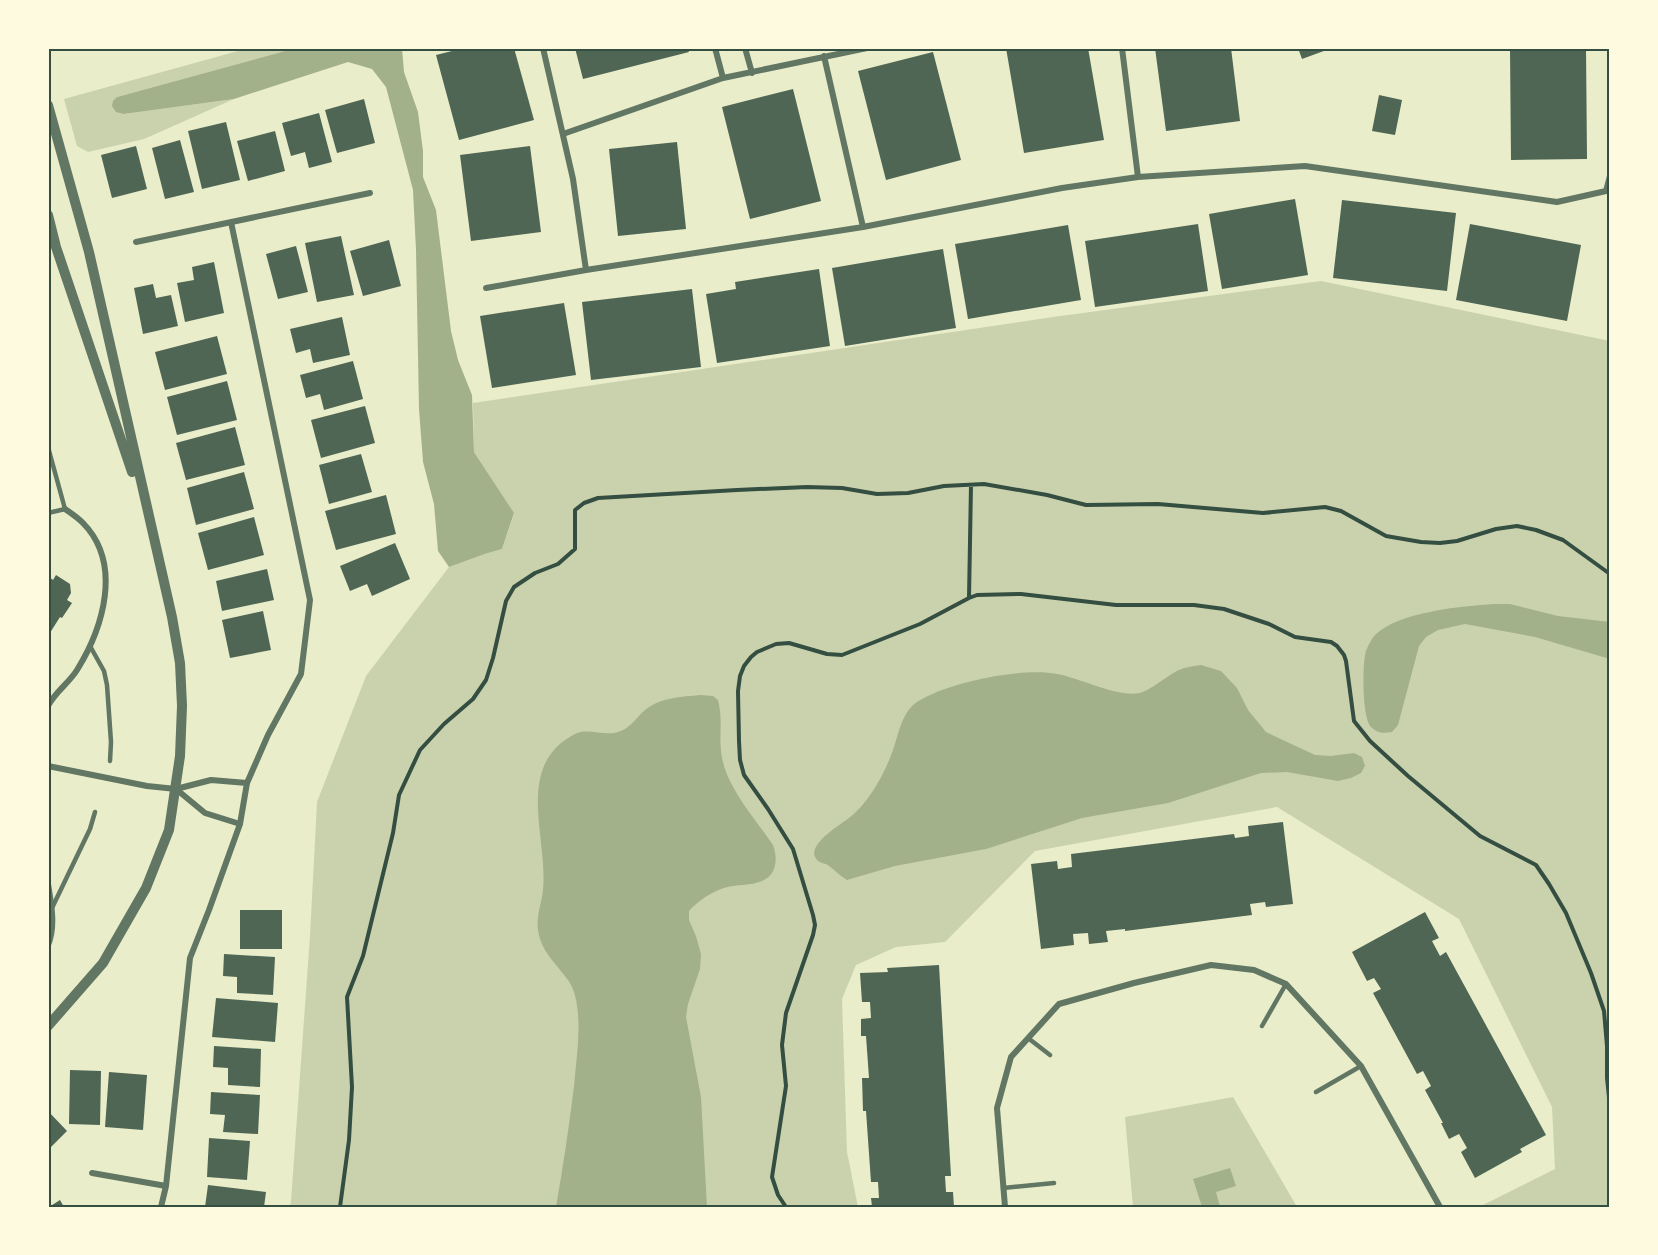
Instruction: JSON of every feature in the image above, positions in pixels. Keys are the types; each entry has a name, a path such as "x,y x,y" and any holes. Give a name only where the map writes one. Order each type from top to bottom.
{"street":[{"path":"543,48 573,178 586,270"},
{"path":"715,48 723,78"},
{"path":"745,48 752,73"},
{"path":"563,134 723,78 867,48"},
{"path":"1122,48 1138,177"},
{"path":"824,57 862,227"},
{"path":"48,105 89,252 172,617 180,663 182,706 180,756 169,830 146,888 104,963 48,1026"},
{"path":"486,288 862,227 1062,188 1138,177 1305,166 1557,202 1606,191 1610,176"},
{"path":"135,242 370,193"},
{"path":"48,215 56,247 151,526"},
{"path":"161,1207 166,1186 190,958 240,824 247,783 268,735 301,674 310,600 231,222"},
{"path":"48,706 76,672 90,646 105,604 105,567 98,545 84,524 65,509"},
{"path":"48,766 147,786 176,789 211,780 247,783"},
{"path":"176,789 205,813 240,824"},
{"path":"48,884 52,908 52,929 48,945"},
{"path":"1005,1207 997,1108 1011,1057 1059,1004 1211,965 1254,970 1286,984 1361,1066 1440,1207"},
{"path":"92,1173 166,1186"}],"lane":[{"path":"48,447 65,509 48,513"},
{"path":"90,646 104,671 111,741 110,760"},
{"path":"52,908 90,829 95,812"},
{"path":"1262,1026 1286,984"},
{"path":"1028,1038 1050,1055"},
{"path":"1316,1092 1361,1066"},
{"path":"1003,1188 1054,1183"}],"path":[{"path":"340,1207 349,1140 352,1087 347,996 363,956 393,833 399,795 420,750 444,724 473,699 486,680 506,601 514,587 535,573 558,564 574,549 575,510 584,503 598,498 737,489 842,488 877,494 908,493 944,486 984,484 1047,495 1086,505 1158,504 1263,513 1325,507 1341,511 1386,536 1421,542 1457,541 1496,529 1517,526 1536,530 1563,540 1610,574"},
{"path":"969,598 971,485"},
{"path":"786,1207 778,1195 772,1177 786,1086 782,1045 786,1013 815,925 793,849 744,775 739,741 740,676 751,657 776,644 789,643 827,654 842,655 908,630 977,595 1022,594 1116,605 1206,606 1247,616 1296,637 1331,642 1337,646 1346,661 1354,721 1370,741 1479,836 1536,866 1566,912 1604,1011 1610,1107"}],"shaded area":[{"path":"249,48 296,48 117,97 124,114 234,99 144,139 88,152 77,146 64,99"},
{"path":"296,48 402,48 404,72 418,112 423,151 423,177 436,210 451,331 458,360 472,395 474,452 514,513 502,549 449,567 438,551 434,504 423,462 419,409 413,190 386,87 372,69 348,62 234,99 124,114 116,112 112,106 117,97"},
{"path":"1321,281 1610,341 1610,1207 1479,1207 1555,1169 1552,1107 1459,919 1277,807 1035,851 945,942 896,947 856,965 842,999 847,1152 858,1207 290,1207 310,936 317,802 366,676 449,567 502,549 514,514 474,452 473,403 1053,317"},
{"path":"1510,604 1558,616 1610,622 1610,659 1535,637 1465,624 1438,630 1426,637 1419,646 1398,725 1392,732 1386,733 1371,727 1364,702 1364,667 1366,651 1375,635 1385,627 1414,616 1465,606"},
{"path":"1201,665 1221,671 1237,688 1248,710 1266,732 1315,755 1331,756 1354,753 1362,757 1365,766 1361,773 1338,781 1287,772 1261,773 1168,803 1082,818 986,849 895,866 847,880 828,865 817,860 814,854 819,842 825,836 863,805 885,768 906,715 913,705 926,697 982,679 1042,672 1066,676 1121,693 1140,693 1179,670"},
{"path":"701,695 713,696 718,700 723,764 734,789 773,845 776,855 775,866 767,878 758,883 719,890 705,897 689,911 689,920 701,954 700,969 686,1017 701,1097 707,1207 556,1207 574,1086 578,1023 572,988 545,950 538,932 543,890 538,812 541,774 548,757 561,743 575,734 619,732 658,702"},
{"path":"1233,1097 1297,1207 1133,1207 1125,1117"},
{"path":"1230,1168 1236,1186 1216,1192 1220,1207 1202,1207 1193,1179"}],"building":[{"path":"464,48 514,48 534,120 459,140 436,55"},
{"path":"575,48 687,48 689,52 583,79"},
{"path":"1006,48 1088,48 1104,140 1024,153"},
{"path":"1155,48 1231,48 1240,121 1166,131"},
{"path":"1298,48 1332,48 1302,59"},
{"path":"1510,48 1586,48 1587,159 1511,160"},
{"path":"933,52 961,160 886,180 858,71"},
{"path":"793,89 821,201 750,219 722,107"},
{"path":"1379,95 1402,100 1395,135 1372,131"},
{"path":"364,99 375,143 337,153 325,110"},
{"path":"319,113 332,162 309,168 305,152 291,156 282,123"},
{"path":"226,122 240,180 202,189 188,131"},
{"path":"275,131 285,171 248,181 237,141"},
{"path":"180,140 194,192 165,199 152,148"},
{"path":"677,142 686,229 618,236 609,149"},
{"path":"136,146 147,189 112,198 101,155"},
{"path":"530,146 541,232 471,241 460,155"},
{"path":"1295,199 1308,275 1222,289 1209,214"},
{"path":"1342,200 1456,213 1447,291 1333,278"},
{"path":"1198,224 1208,291 1095,307 1085,241"},
{"path":"1470,224 1581,245 1567,321 1456,300"},
{"path":"1068,225 1081,300 968,319 955,244"},
{"path":"341,236 354,295 317,302 305,243"},
{"path":"389,240 401,286 363,296 350,251"},
{"path":"296,246 308,292 278,299 266,254"},
{"path":"943,249 956,328 845,346 832,268"},
{"path":"214,262 224,313 185,322 177,283 194,280 192,267"},
{"path":"819,269 830,346 717,363 706,294 736,289 735,282"},
{"path":"153,284 156,298 171,295 178,326 143,334 134,288"},
{"path":"692,289 701,367 591,380 582,302"},
{"path":"564,303 576,375 492,388 480,316"},
{"path":"342,317 350,355 313,363 310,349 296,353 290,329"},
{"path":"217,336 227,374 165,390 155,352"},
{"path":"353,361 363,399 324,410 320,394 306,398 300,375"},
{"path":"227,381 237,420 177,435 167,397"},
{"path":"365,406 375,443 321,458 311,420"},
{"path":"235,427 245,465 186,480 176,443"},
{"path":"361,454 372,492 329,504 319,465"},
{"path":"244,472 254,509 196,525 187,488"},
{"path":"386,495 396,534 336,550 325,511"},
{"path":"254,517 264,555 208,570 198,533"},
{"path":"395,543 410,579 372,596 367,584 350,591 340,566"},
{"path":"267,569 274,600 222,611 216,581"},
{"path":"56,575 70,584 71,593 67,600 72,603 48,636 48,576 53,580"},
{"path":"263,611 271,650 230,658 222,620"},
{"path":"1283,822 1293,904 1266,907 1265,902 1250,904 1252,915 1125,931 1125,929 1106,931 1108,942 1089,944 1088,933 1073,934 1074,945 1041,949 1031,864 1057,861 1058,869 1072,867 1071,854 1234,834 1235,838 1249,836 1248,826"},
{"path":"240,910 282,910 282,949 240,949"},
{"path":"1425,912 1439,938 1432,941 1440,956 1446,952 1546,1135 1520,1149 1522,1152 1475,1178 1461,1152 1467,1148 1459,1134 1449,1139 1425,1090 1431,1086 1423,1071 1417,1074 1373,993 1381,989 1374,978 1367,981 1352,952"},
{"path":"224,954 275,957 273,995 237,993 237,977 223,976"},
{"path":"939,965 951,1176 945,1176 946,1192 953,1192 954,1207 872,1207 871,1198 879,1198 878,1182 871,1182 866,1111 863,1111 862,1078 869,1078 866,1036 861,1036 861,1019 871,1018 870,1002 862,1002 860,973 888,972 887,968"},
{"path":"216,998 278,1003 275,1042 212,1037"},
{"path":"214,1046 261,1049 260,1087 228,1085 228,1068 213,1067"},
{"path":"70,1070 101,1071 100,1125 69,1124"},
{"path":"109,1072 147,1075 143,1130 105,1127"},
{"path":"211,1092 260,1095 258,1134 223,1132 225,1115 210,1114"},
{"path":"48,1111 67,1131 48,1150"},
{"path":"209,1138 250,1141 247,1180 207,1177"},
{"path":"208,1185 266,1192 264,1207 205,1207"},
{"path":"60,1200 64,1207 49,1207"}]}
